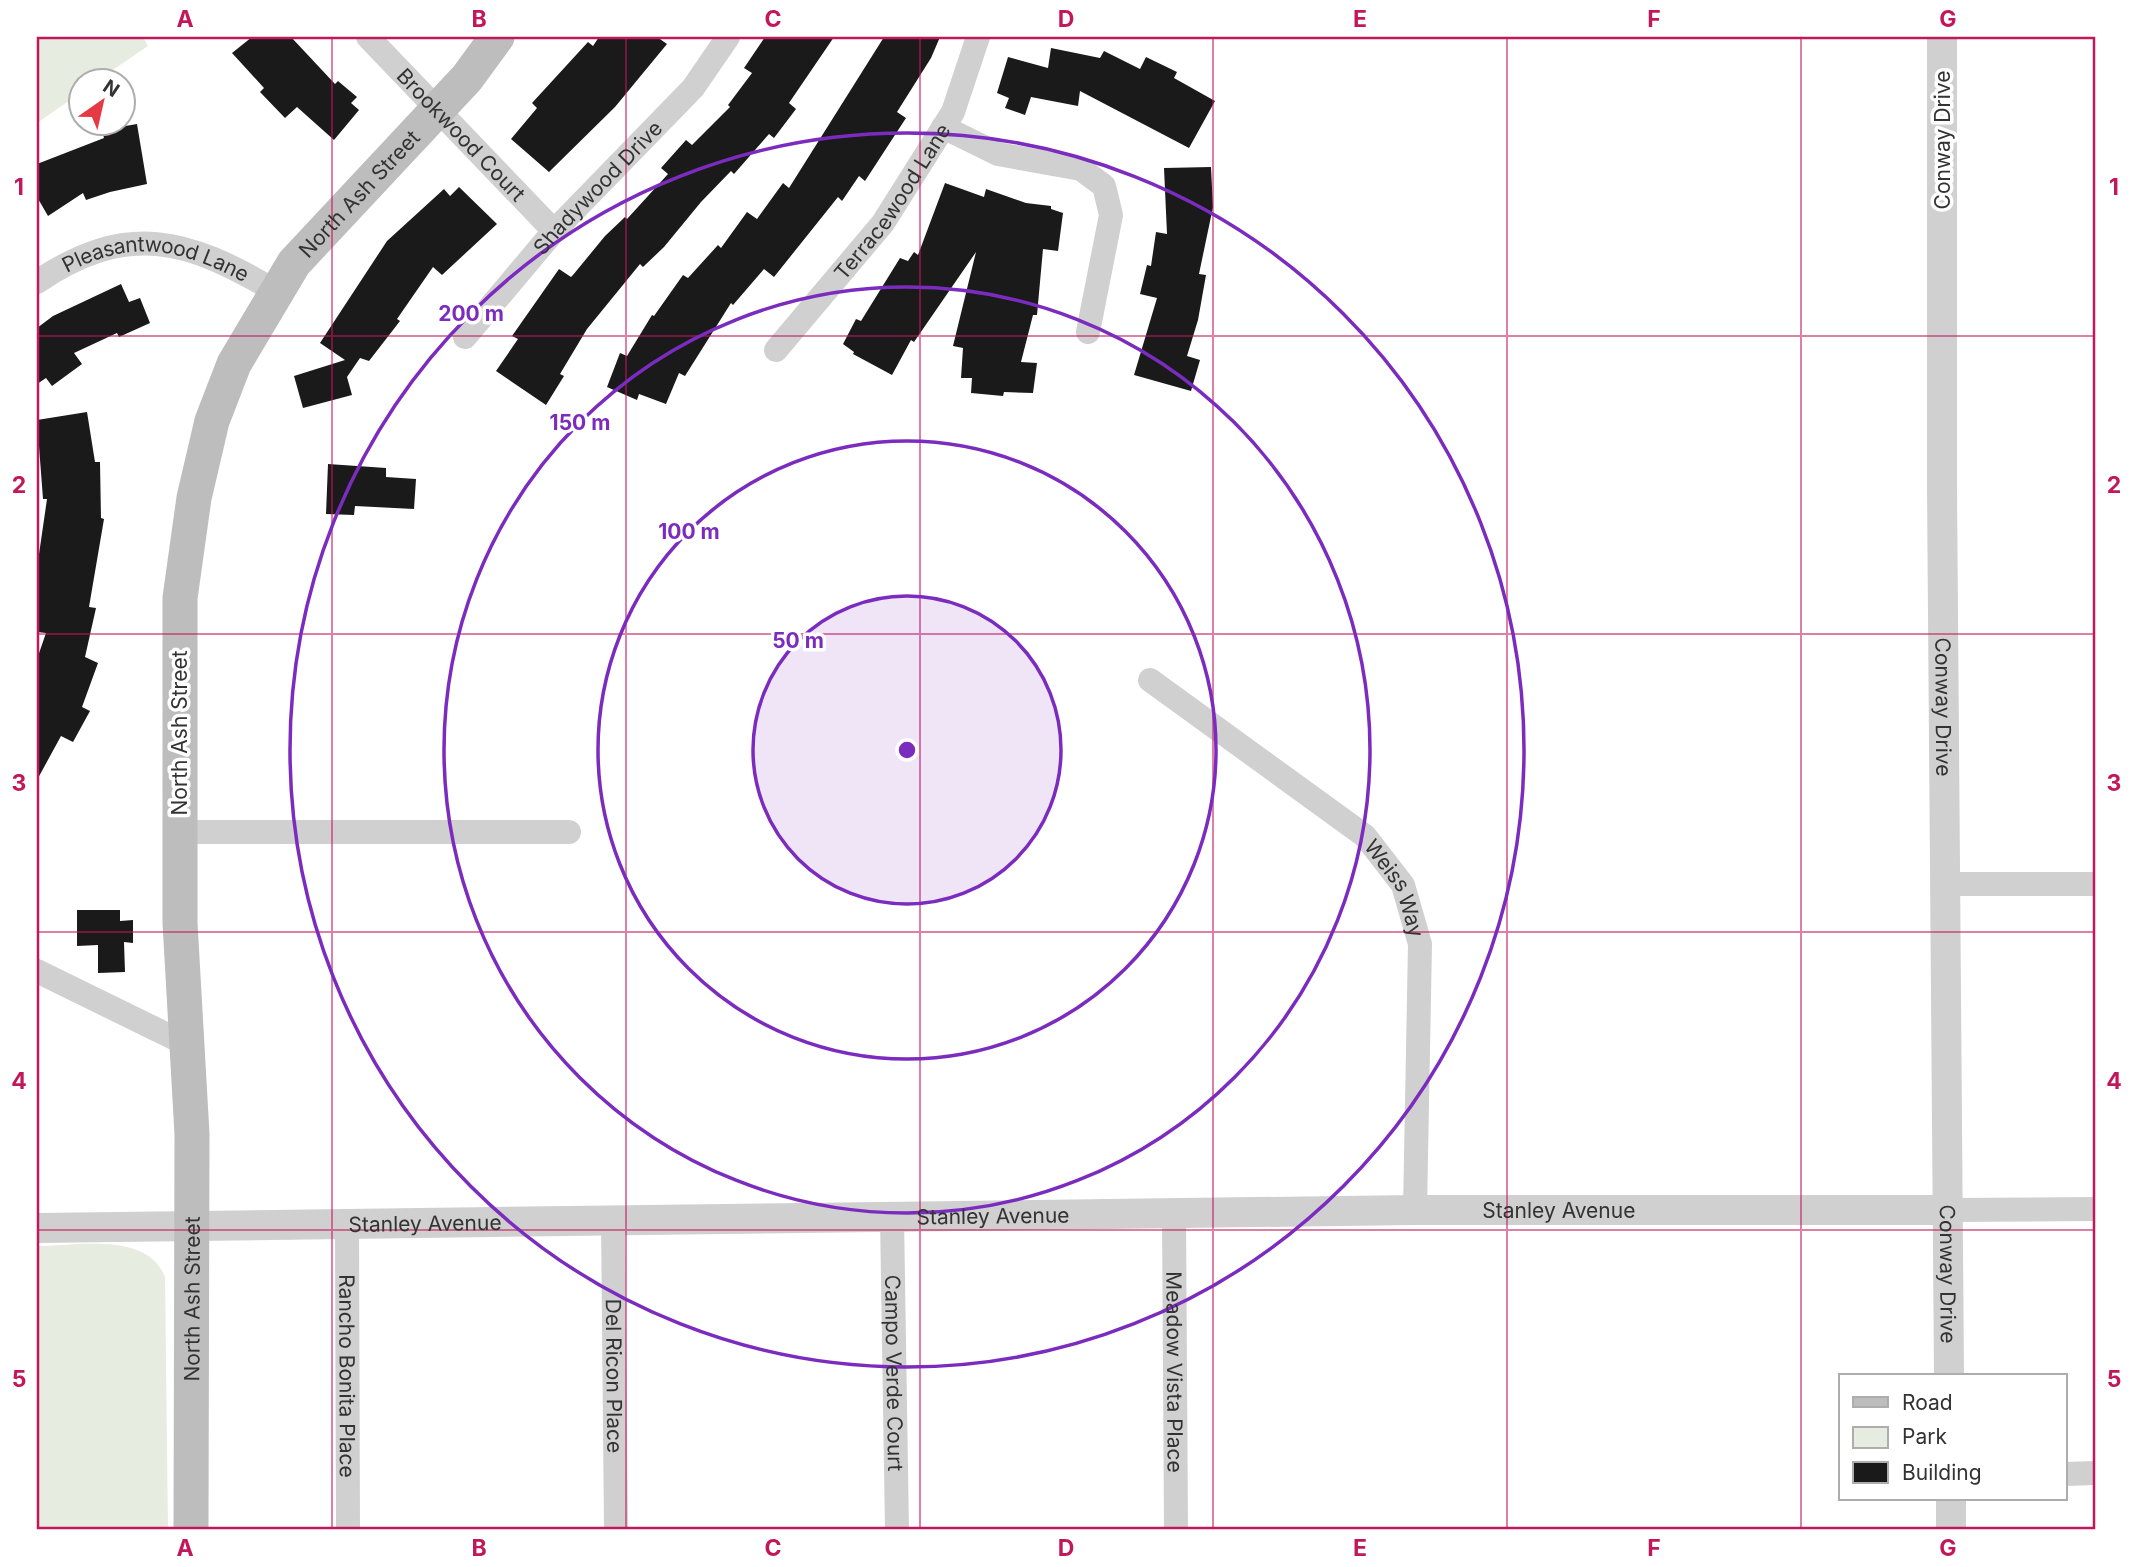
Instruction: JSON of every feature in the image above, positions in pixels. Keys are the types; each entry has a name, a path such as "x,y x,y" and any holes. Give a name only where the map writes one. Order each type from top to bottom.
{"main road":[{"name":"North Ash Street","path":"191,1530 192,1134 178,832 180,598 194,498 212,421 234,364 275,291 294,263 436,107 467,78 497,37"}],"street":[{"name":"Brookwood Court","path":"369,37 554,231"},
{"name":"Shadywood Drive","path":"465,337 554,231 693,88 728,37"},
{"name":"Terracewood Lane","path":"776,350 883,223 953,112 978,37"},
{"name":"Conway Drive","path":"1942,37 1949,1374"},
{"path":"943,127 998,154 1081,169 1104,186 1111,215 1087,332"},
{"name":"Pleasantwood Lane","path":"37,282 58,268 113,245 174,244 226,262 275,291"},
{"name":"Weiss Way","path":"1150,680 1365,836 1403,886 1420,944 1415,1210"},
{"path":"178,832 569,832"},
{"path":"1945,884 2096,884"},
{"path":"37,971 186,1044"},
{"path":"1947,1210 2096,1209"},
{"name":"Stanley Avenue","path":"37,1228 1415,1210 1947,1210"},
{"name":"Meadow Vista Place","path":"1174,1213 1176,1530"},
{"name":"Campo Verde Court","path":"892,1217 897,1530"},
{"name":"Del Ricon Place","path":"613,1220 616,1530"},
{"name":"Rancho Bonita Place","path":"347,1224 348,1530"},
{"path":"2066,1474 2096,1473"},
{"path":"1951,1500 1951,1530"}],"green space":[{"path":"37,37 143,37 148,46 119,66 66,66 66,103 37,123"},
{"path":"109,1244 127,1247 156,1262 165,1277 168,1530 37,1530 37,1246"}],"building":[{"path":"252,37 291,37 335,84 338,81 357,97 351,103 359,110 334,140 297,107 285,118 260,92 264,88 232,53"},
{"path":"599,37 657,37 667,44 615,107 549,172 511,139 537,108 532,103 588,42 593,46"},
{"path":"765,37 834,37 789,103 796,109 774,138 769,134 734,174 731,171 701,202 664,247 643,267 640,264 587,329 560,374 564,376 546,405 496,371 518,339 512,336 559,269 571,277 605,236 625,217 627,219 668,174 661,168 686,140 692,145 730,107 728,105 752,73 744,68"},
{"path":"884,37 940,37 931,58 897,112 906,118 865,181 859,176 842,201 838,197 774,277 764,269 733,305 731,303 685,376 679,373 666,404 639,394 637,400 607,387 620,353 627,356 652,315 654,316 683,275 688,278 718,245 721,248 747,212 757,219 783,183 789,188"},
{"path":"1051,48 1100,58 1104,51 1140,69 1146,57 1177,72 1174,78 1215,101 1189,148 1080,91 1078,106 1031,97 1025,115 1005,108 1009,98 997,93 1008,57 1048,68"},
{"path":"136,124 147,184 86,200 83,193 48,216 37,197 37,164 104,136 136,136"},
{"path":"1211,167 1213,207 1199,274 1206,275 1198,320 1187,356 1200,360 1191,391 1134,375 1157,298 1140,294 1147,265 1151,266 1156,232 1167,234 1164,168"},
{"path":"945,183 984,197 986,189 1026,203 1051,206 1051,209 1063,213 1058,251 1043,249 1037,315 1033,315 1021,362 1037,363 1033,393 1004,392 1003,396 971,393 972,378 961,378 963,348 953,346 976,252 914,342 911,340 892,375 853,354 854,352 843,344 856,319 861,321 900,258 908,261 914,252 918,255"},
{"path":"459,187 497,224 442,275 433,267 397,319 400,321 369,361 360,358 347,377 352,395 303,408 294,376 345,360 320,343 387,241 444,189 450,196"},
{"path":"121,284 129,302 140,298 150,323 119,337 117,333 74,353 82,364 52,386 46,378 37,384 37,328 53,316"},
{"path":"87,412 95,462 100,462 101,518 104,519 89,607 96,608 85,657 98,663 82,707 90,711 73,742 61,736 37,780 37,659 46,633 37,632 37,568 47,499 43,499 37,420"},
{"path":"328,464 386,468 386,477 416,479 414,509 355,506 354,515 326,514"},
{"path":"77,910 120,910 120,921 133,920 133,943 124,942 125,972 98,973 98,945 77,946"}]}
